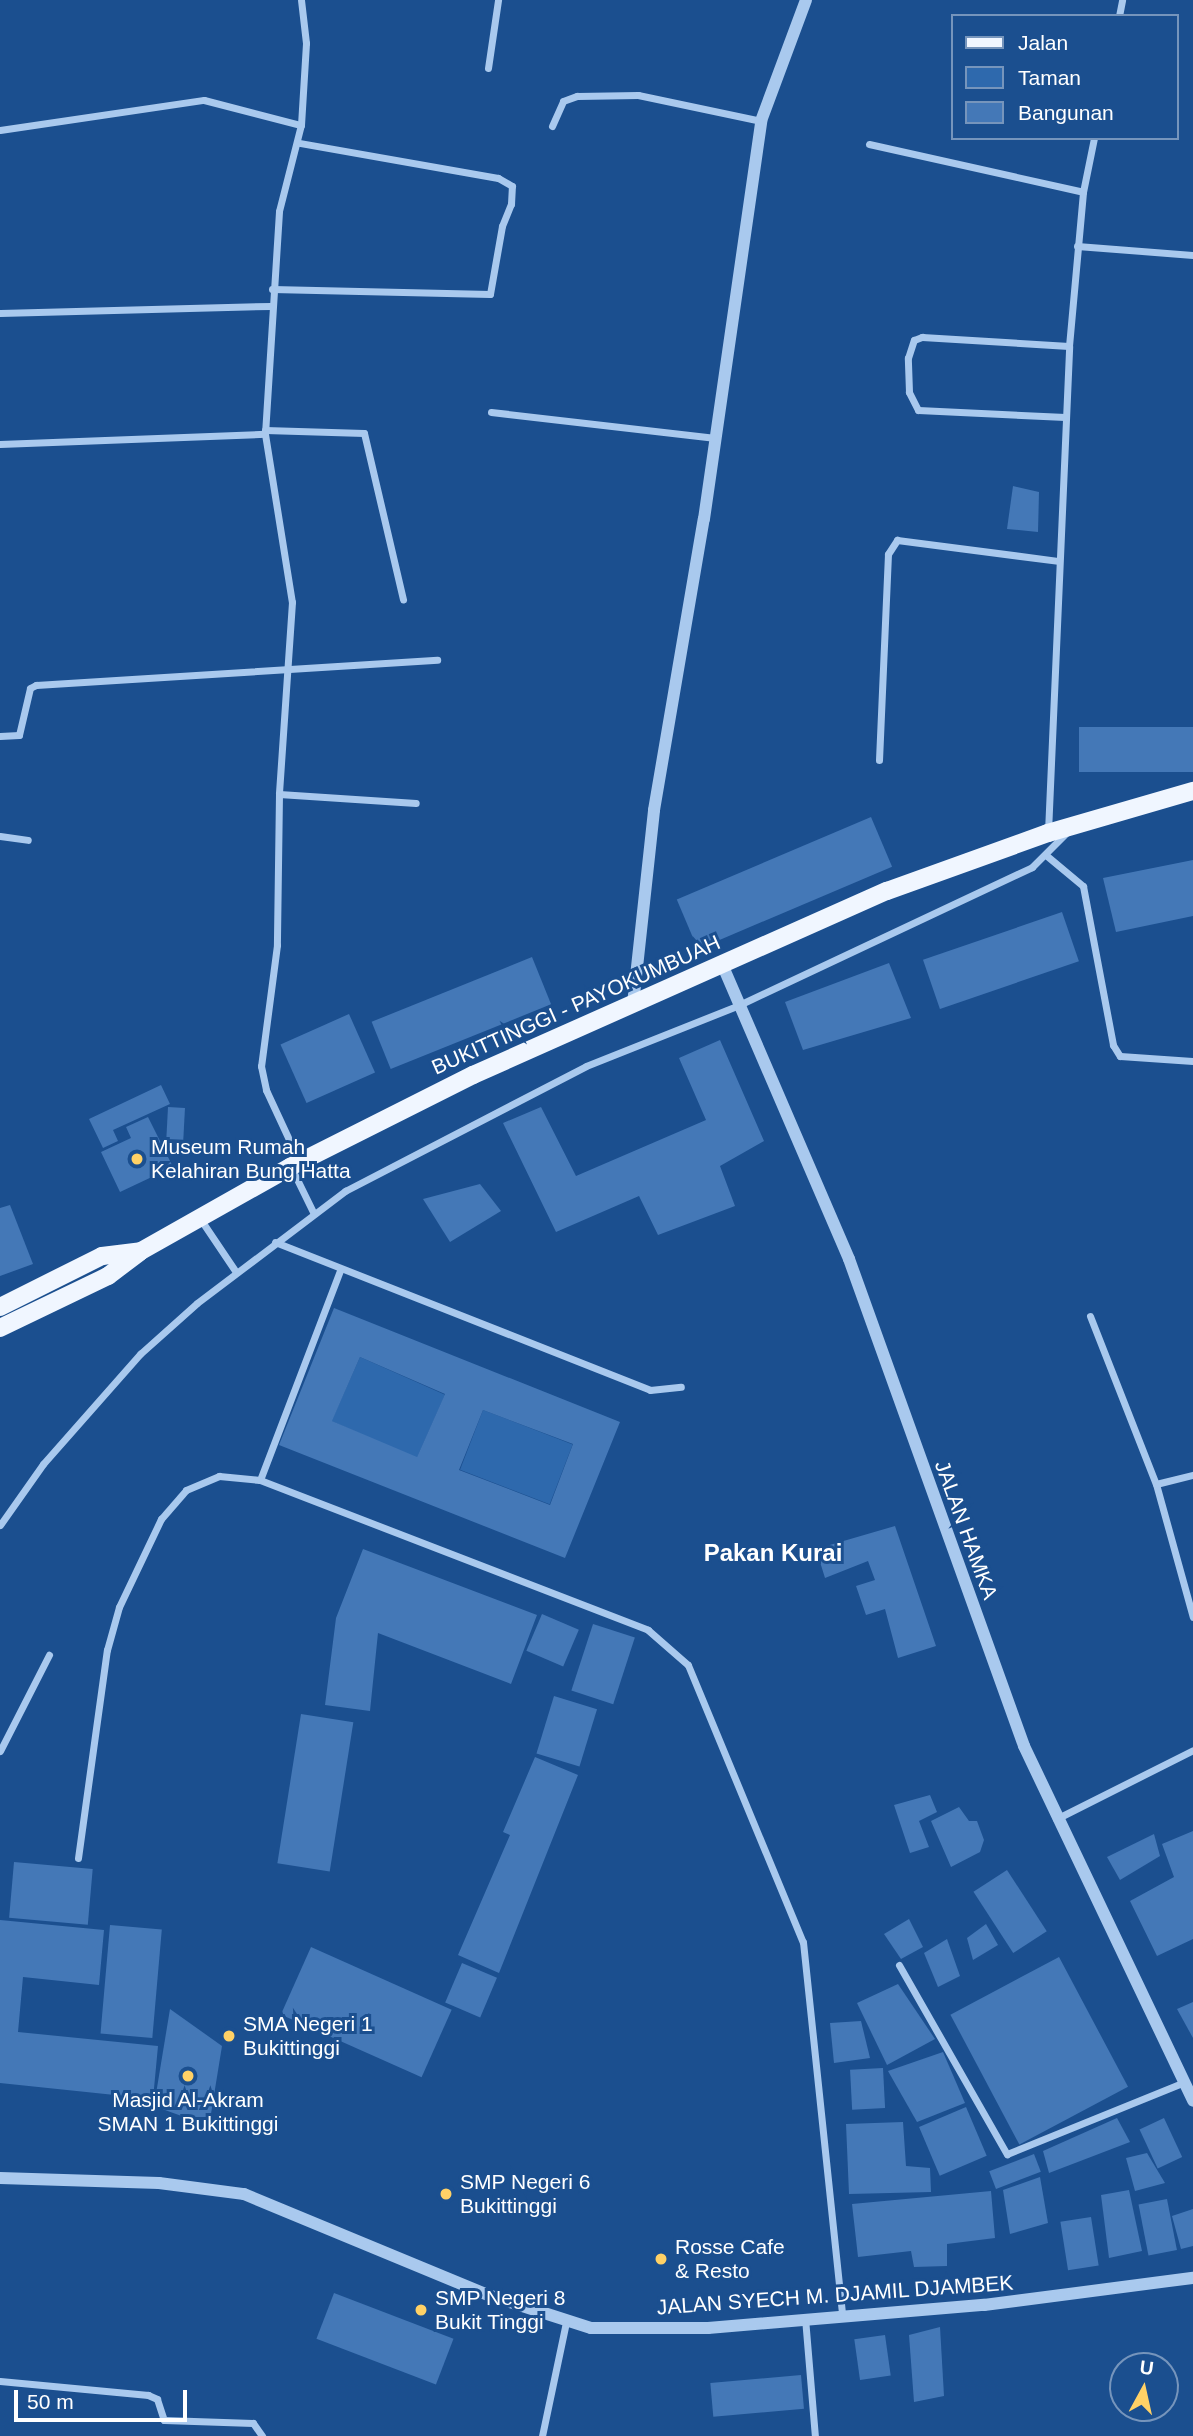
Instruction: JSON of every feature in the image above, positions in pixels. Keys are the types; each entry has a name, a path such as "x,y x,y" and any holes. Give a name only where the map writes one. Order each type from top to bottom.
{"main road":[{"name":"BUKITTINGGI - PAYOKUMBUAH","path":"0,1307 102,1256 141,1251 201,1220 295,1164 473,1075 887,891 1048,833 1193,791"},
{"path":"0,1328 108,1276 141,1251"}],"street":[{"path":"301,0 306,43 301,125 299,143 279,211 265,432 290,587 289,673 279,794 277,945 261,1066 266,1090 314,1214"},
{"path":"488,68 498,0"},
{"path":"633,1004 661,761 716,438 761,121 806,0"},
{"path":"552,127 563,101 577,96 638,95 761,121"},
{"path":"0,130 204,100 301,125"},
{"path":"1048,833 1069,346 1083,192 1094,140"},
{"path":"272,289 491,294 502,226 510,211 512,186 507,181 299,143"},
{"path":"869,144 1083,192"},
{"path":"1077,246 1193,255"},
{"path":"0,313 271,306"},
{"path":"1065,417 918,410 909,392 908,358 914,340 922,337 1069,346"},
{"path":"491,412 716,438"},
{"path":"0,444 265,432 363,433 403,599"},
{"path":"879,760 888,554 897,540 1058,561"},
{"path":"0,736 19,735 30,688 36,685 289,673 437,660"},
{"path":"279,794 416,803"},
{"path":"0,1525 43,1464 140,1354 236,1272 345,1191 463,1127 586,1066 739,1005 937,914 1047,856 1073,825"},
{"path":"0,836 28,840"},
{"path":"1047,856 1083,886 1113,1045 1120,1056 1193,1061"},
{"name":"JALAN HAMKA","path":"722,964 849,1259 1024,1746 1056,1819 1193,2101"},
{"path":"201,1220 236,1272"},
{"path":"275,1242 340,1270 650,1390 681,1387"},
{"path":"260,1480 340,1270"},
{"path":"1090,1316 1156,1484 1193,1617"},
{"path":"1156,1484 1193,1475"},
{"path":"78,1858 107,1650 137,1563 161,1519 186,1490 219,1476 260,1480 648,1630 688,1665 808,1960 842,2315"},
{"path":"0,1752 49,1655"},
{"path":"1056,1819 1193,1750"},
{"path":"899,1965 1007,2154 1184,2082"},
{"name":"JALAN SYECH M. DJAMIL DJAMBEK","path":"0,2178 159,2183 244,2194 566,2322 591,2328 708,2328 805,2317 984,2305 1193,2278"},
{"path":"805,2317 815,2436"},
{"path":"542,2436 566,2322"},
{"path":"0,2381 148,2395 158,2399 164,2420 259,2426 262,2436"}],"green space":[{"path":"360,1357 445,1395 416,1459 332,1421"},
{"path":"483,1410 573,1444 550,1504 460,1470"}],"building":[{"path":"1013,486 1039,492 1038,532 1007,529"},
{"path":"1079,727 1193,727 1193,772 1079,772"},
{"path":"871,817 892,867 698,949 677,899"},
{"path":"1193,860 1193,916 1116,932 1103,878"},
{"path":"1062,912 1079,961 940,1009 923,960"},
{"path":"532,957 551,1004 391,1069 372,1022"},
{"path":"889,963 911,1018 803,1050 785,1002"},
{"path":"349,1014 375,1072 307,1103 280,1045"},
{"path":"720,1040 764,1141 720,1166 735,1206 658,1235 639,1196 556,1232 503,1123 541,1107 576,1176 706,1120 679,1058"},
{"name":"Museum Rumah Kelahiran Bung Hatta","path":"161,1085 170,1104 113,1130 118,1141 103,1148 89,1119"},
{"name":"Museum Rumah Kelahiran Bung Hatta","path":"168,1107 185,1108 183,1140 166,1139"},
{"name":"Museum Rumah Kelahiran Bung Hatta","path":"148,1117 173,1167 120,1192 101,1152 131,1138 126,1127"},
{"path":"480,1184 501,1211 450,1242 423,1199"},
{"path":"10,1205 33,1264 0,1276 0,1208"},
{"path":"334,1308 620,1422 565,1558 279,1445","holes":["360,1357 445,1394 417,1457 332,1421","483,1410 573,1444 550,1505 459,1470"]},
{"path":"895,1526 936,1646 898,1658 885,1609 866,1615 856,1586 875,1580 868,1561 825,1578 816,1549"},
{"path":"363,1549 537,1615 511,1684 378,1633 370,1711 325,1705 336,1618"},
{"path":"542,1614 579,1630 563,1666 526,1651"},
{"path":"593,1624 635,1638 613,1704 571,1691"},
{"path":"554,1696 597,1709 579,1767 536,1753"},
{"path":"301,1714 353,1722 330,1871 277,1863"},
{"path":"535,1757 578,1775 499,1973 458,1955 510,1835 503,1832"},
{"path":"930,1795 937,1812 919,1821 929,1847 910,1853 894,1805"},
{"path":"959,1807 969,1821 977,1821 984,1840 980,1852 951,1867 931,1821"},
{"path":"1193,1831 1193,1939 1157,1956 1130,1901 1174,1877 1162,1844"},
{"path":"1154,1834 1160,1856 1120,1880 1107,1857"},
{"path":"14,1862 93,1869 88,1925 9,1918"},
{"path":"1007,1870 1047,1931 1013,1953 973,1892"},
{"path":"909,1919 923,1947 901,1959 884,1934"},
{"path":"0,1920 104,1930 99,1985 23,1977 18,2032 158,2046 153,2099 0,2083"},
{"path":"986,1924 998,1945 973,1960 967,1938"},
{"path":"110,1925 162,1930 152,2038 101,2034"},
{"path":"947,1939 960,1976 938,1987 924,1953"},
{"path":"311,1947 452,2010 422,2077 281,2015"},
{"path":"1059,1957 1128,2087 1019,2145 950,2015"},
{"path":"462,1963 497,1978 480,2017 445,2003"},
{"path":"898,1984 935,2039 887,2065 857,2003"},
{"path":"1193,2002 1193,2038 1177,2009"},
{"name":"Masjid Al-Akram SMAN 1 Bukittinggi","path":"170,2009 222,2046 209,2126 154,2106"},
{"path":"861,2021 870,2058 834,2063 830,2023"},
{"path":"943,2052 965,2103 917,2122 888,2071"},
{"path":"883,2068 885,2108 852,2110 850,2070"},
{"path":"966,2107 987,2156 940,2176 919,2127"},
{"path":"1117,2118 1130,2142 1049,2173 1043,2151"},
{"path":"1164,2118 1182,2157 1158,2168 1140,2129"},
{"path":"903,2122 906,2166 930,2168 931,2192 849,2194 846,2124"},
{"path":"1147,2153 1165,2183 1135,2191 1126,2158"},
{"path":"1034,2154 1041,2172 996,2189 989,2171"},
{"path":"1040,2177 1048,2223 1010,2234 1003,2190"},
{"path":"1129,2190 1142,2251 1109,2258 1101,2195"},
{"path":"991,2191 995,2238 947,2244 947,2266 914,2267 911,2251 858,2257 852,2204"},
{"path":"1167,2199 1177,2250 1148,2256 1139,2205"},
{"path":"1193,2209 1193,2246 1181,2249 1172,2216"},
{"path":"1091,2217 1099,2265 1068,2270 1060,2222"},
{"path":"334,2293 453,2339 436,2385 316,2339"},
{"path":"940,2327 944,2396 914,2402 909,2335"},
{"path":"885,2335 891,2376 860,2380 854,2339"},
{"path":"801,2375 804,2409 713,2417 710,2383"}],"place":[{"name":"Museum Rumah Kelahiran Bung Hatta","path":"137,1159"},
{"name":"SMA Negeri 1 Bukittinggi","path":"229,2036"},
{"name":"Masjid Al-Akram SMAN 1 Bukittinggi","path":"188,2076"},
{"name":"SMP Negeri 6 Bukittinggi","path":"446,2194"},
{"name":"Rosse Cafe & Resto","path":"661,2259"},
{"name":"SMP Negeri 8 Bukit Tinggi","path":"421,2310"}],"district":[{"name":"Pakan Kurai","path":"773,1553"}]}
